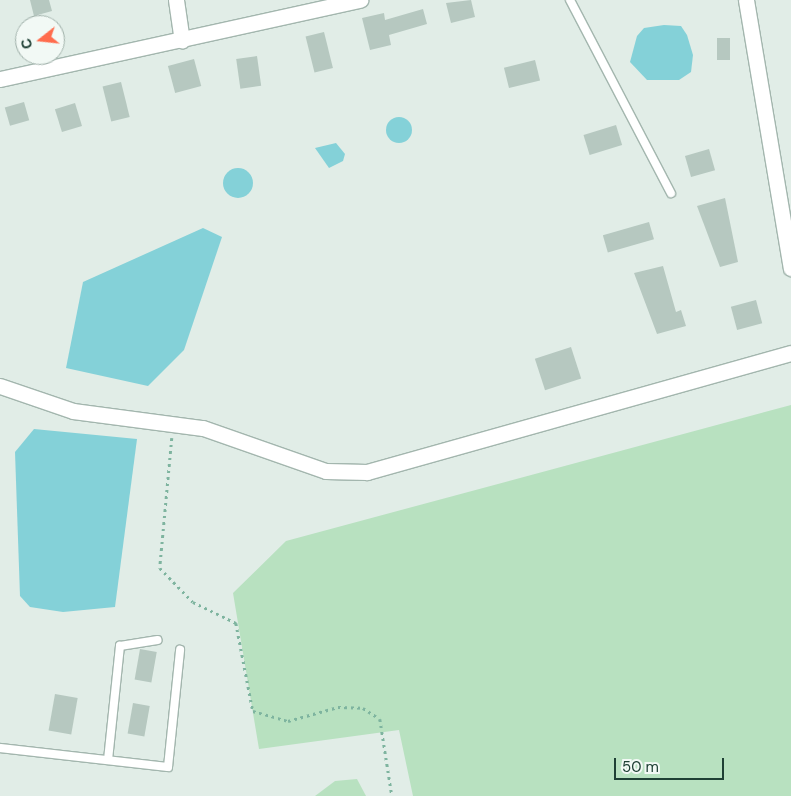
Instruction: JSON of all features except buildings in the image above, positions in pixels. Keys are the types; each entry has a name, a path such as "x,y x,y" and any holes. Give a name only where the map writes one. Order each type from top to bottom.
{"street":[{"path":"176,0 182,41"},
{"path":"0,79 182,41 360,0"},
{"path":"746,0 791,268"},
{"path":"0,386 73,411 203,428 326,471 367,472 791,353"}],"lane":[{"path":"570,0 671,193"},
{"path":"108,760 120,646 158,640"},
{"path":"0,748 168,767 180,650"}],"path":[{"path":"174,424 160,568 193,602 236,622 252,711 288,721 338,707 363,708 380,719 392,796"}],"green space":[{"path":"791,405 791,796 413,796 399,730 259,749 233,593 286,541"},
{"path":"357,779 366,796 315,796 335,781"}],"water":[{"path":"664,25 681,26 687,35 693,55 691,72 679,80 647,80 630,62 637,36 644,28"},
{"path":"399,117 408,121 412,130 408,139 399,143 390,139 386,130 390,121"},
{"path":"336,143 345,154 343,161 329,168 315,148"},
{"path":"238,168 249,172 253,183 249,194 238,198 227,194 223,183 227,172"},
{"path":"203,228 222,237 184,350 148,386 66,368 83,282"},
{"path":"34,429 137,439 115,607 63,612 30,607 20,596 15,452"}]}
